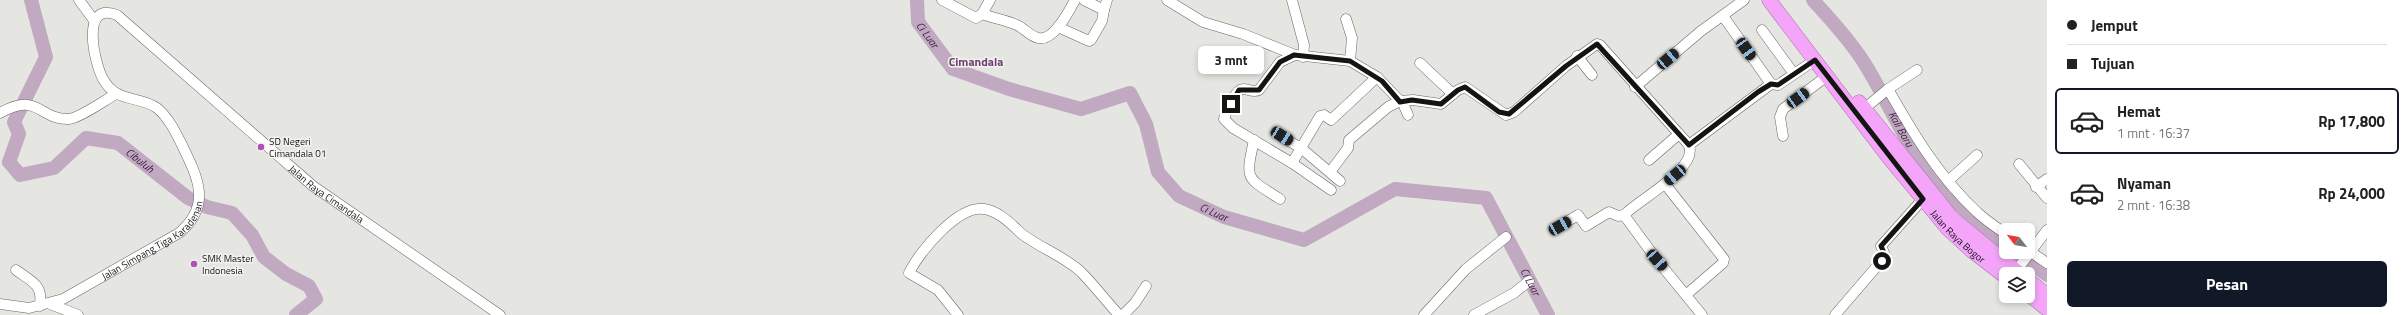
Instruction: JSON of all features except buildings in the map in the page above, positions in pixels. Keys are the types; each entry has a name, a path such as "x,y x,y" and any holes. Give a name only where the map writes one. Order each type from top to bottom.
{"highway":[{"name":"Jalan Raya Bogor","path":"1769,0 1923,199 1948,229 2010,267"},
{"name":"Jalan Raya Bogor","path":"1781,0 1867,107 1952,218 2011,267"},
{"path":"2035,286 2047,295"},
{"path":"2035,300 2047,309"}],"street":[{"path":"0,113 16,104 31,104 68,119 73,118 116,94 101,76 93,37 93,19 79,0"},
{"path":"942,0 976,18 982,14 990,0"},
{"path":"982,14 1017,26 1040,38 1045,38 1058,27 1075,0"},
{"path":"1058,27 1090,41 1102,21 1105,5 1084,0"},
{"path":"1167,0 1203,22 1243,34 1299,56 1350,61 1377,77 1401,101 1408,116"},
{"path":"1292,0 1304,45 1299,56 1280,62 1259,90 1239,90 1225,116 1225,122 1292,163 1331,190"},
{"path":"1635,87 1701,31 1744,0"},
{"name":"Jalan Raya Cimandala","path":"93,19 100,11 112,11 313,186 500,315"},
{"path":"1722,16 1771,84"},
{"path":"1346,19 1352,38 1350,61"},
{"path":"1762,30 1794,74"},
{"path":"1330,172 1348,148 1349,140 1388,108 1401,101 1441,104 1461,88 1470,88 1499,112 1509,114 1577,56 1597,44 1600,45 1635,87 1689,145 1690,154 1687,161 1664,184 1624,215 1618,216 1609,212 1586,226 1578,215 1558,227"},
{"path":"1577,56 1592,75"},
{"path":"1689,145 1771,84 1778,85 1815,60"},
{"path":"1420,63 1453,94"},
{"path":"1867,107 1887,90 1917,70"},
{"path":"1783,136 1780,117 1784,109 1827,76"},
{"path":"1292,163 1320,116 1324,115 1330,119 1333,119 1377,77"},
{"path":"1887,90 1922,148 1948,181 1977,212 1999,229"},
{"name":"Jalan Simpang Tiga Karadenan","path":"0,304 29,308 50,304 63,299 186,228 199,202 199,182 195,170 172,126 162,113 152,105 116,94"},
{"path":"1649,160 1679,134"},
{"path":"1282,136 1301,148 1340,182"},
{"path":"1254,140 1248,166 1249,177 1256,184 1280,199"},
{"path":"1948,181 1977,155"},
{"path":"2019,164 2036,187 2047,198"},
{"path":"2036,187 2047,179"},
{"path":"1664,184 1724,259 1723,263 1687,294"},
{"path":"1835,315 1884,258 1885,255 1881,246 1923,199"},
{"path":"958,315 938,290 909,274 918,259 948,224 974,209 984,209 1002,217 1045,250 1074,266 1119,315"},
{"path":"1624,215 1657,260 1687,294 1702,315"},
{"path":"2035,245 2047,230"},
{"path":"1424,315 1466,269 1506,237"},
{"path":"2035,256 2047,263"},
{"path":"16,270 39,288 41,296 40,306"},
{"path":"1474,315 1514,293 1529,281"},
{"path":"1123,315 1135,303 1146,286"},
{"path":"50,304 78,315"}],"waterway":[{"name":"Cibuluh","path":"31,0 46,57 14,122 19,134 9,162 20,175 54,168 86,138 118,143 188,198 207,207 232,213 252,235 264,257 286,274 309,286 316,299 296,315"},
{"name":"Ci Luar","path":"917,0 918,22 953,69 1009,89 1081,109 1130,93 1146,124 1158,172 1179,196 1224,217 1304,240 1395,189 1486,198 1548,315"},
{"name":"Kali Baru","path":"1813,0 1858,53 1910,145 1928,171 1955,201 1999,238"},
{"name":"Kali Baru","path":"2025,259 2047,275"}],"place":[{"name":"SD Negeri Cimandala 01","path":"261,147"},
{"name":"SMK Master Indonesia","path":"194,264"}],"district":[{"name":"Cimandala","path":"976,62"}],"route":[{"path":"1231,104 1239,90 1243,89 1255,92 1259,90 1276,66 1283,59 1294,55 1350,61 1366,68 1382,81 1400,102 1412,100 1441,104 1458,90 1465,87 1470,88 1499,112 1506,115 1514,112 1577,56 1597,44 1600,45 1635,87 1689,145 1758,92 1771,84 1774,86 1778,85 1815,60 1889,158 1923,199 1881,246 1885,255 1882,261"}]}
